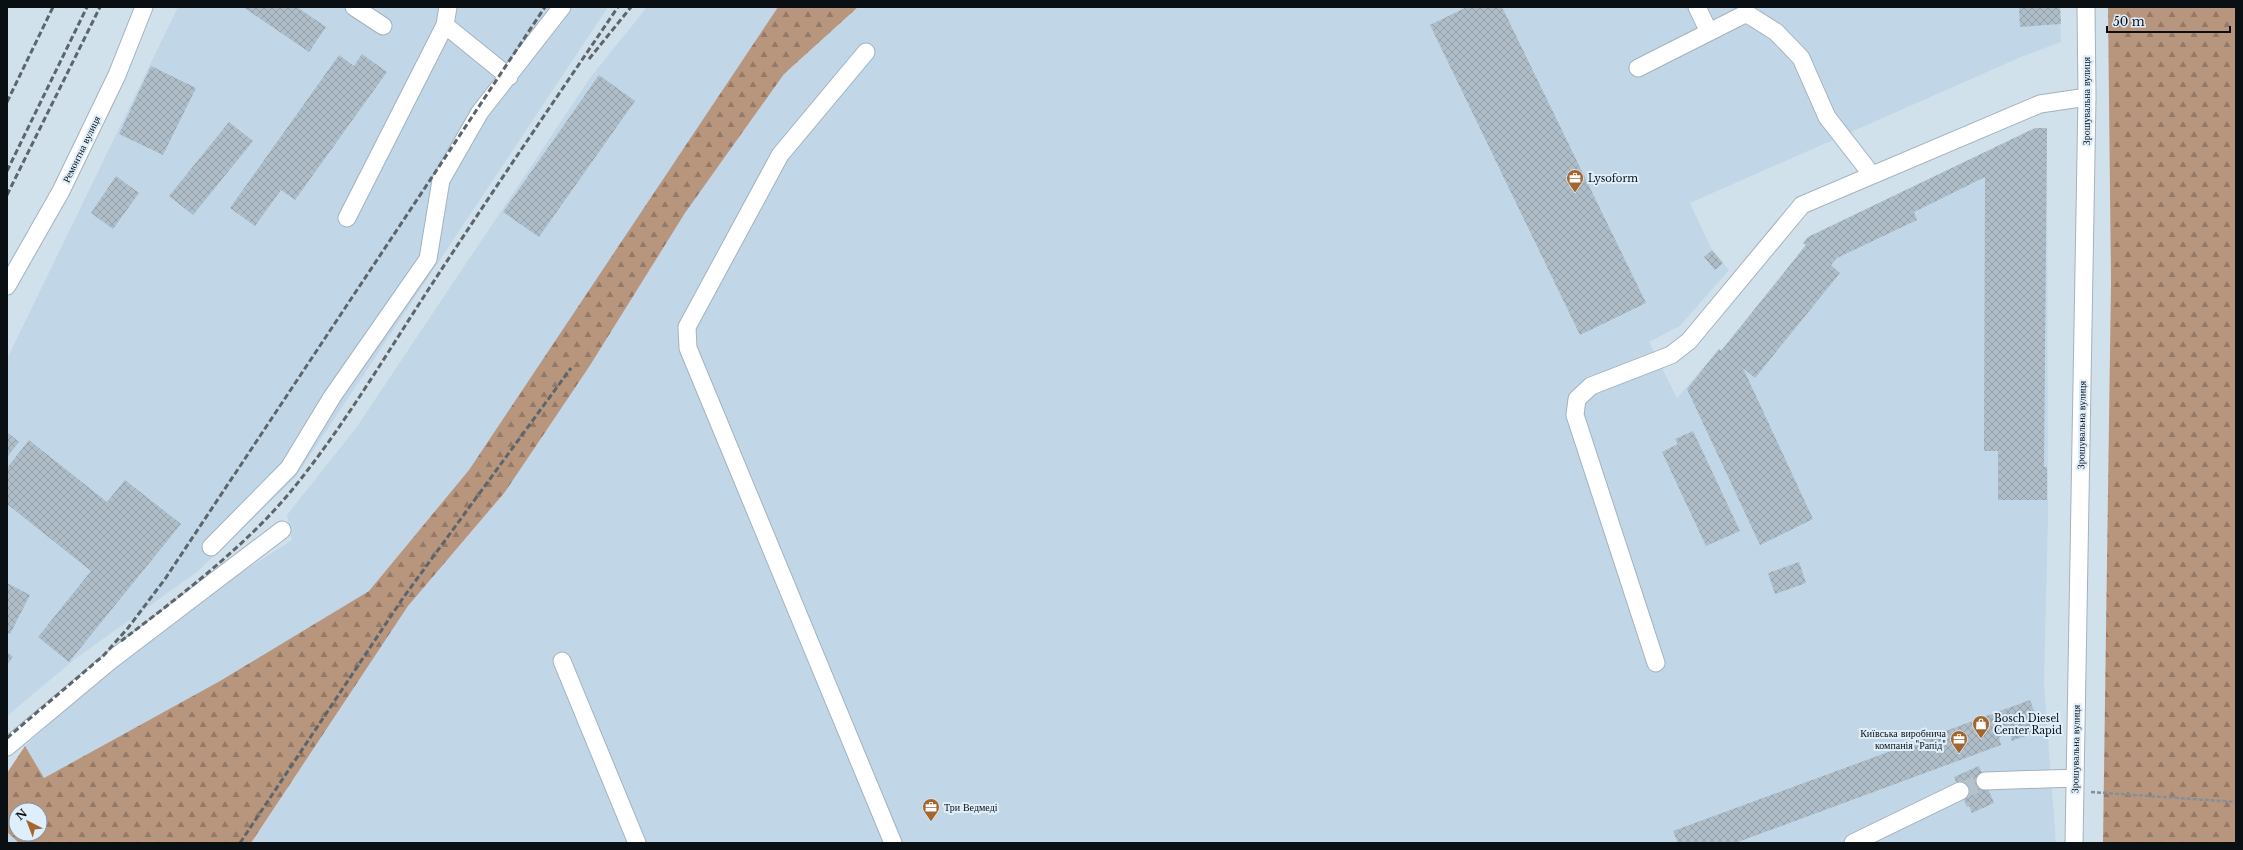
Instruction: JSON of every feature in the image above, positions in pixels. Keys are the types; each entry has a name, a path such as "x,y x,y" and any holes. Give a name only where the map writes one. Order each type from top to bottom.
{"street":[{"name":"Ремонтна вулиця","path":"7,286 61,191 117,75 144,7"},
{"path":"354,7 383,26"},
{"path":"347,218 444,25 448,7"},
{"path":"211,547 289,468 332,397 428,259 441,180 480,112 562,7"},
{"path":"1697,7 1709,32"},
{"name":"Зрошувальна вулиця","path":"2074,843 2087,97 2086,7"},
{"path":"1638,68 1746,15 1776,32 1801,58 1827,118 1872,175"},
{"path":"444,25 509,76"},
{"path":"866,52 780,155 687,327 686,337 691,356 893,843"},
{"path":"1656,663 1575,415 1577,399 1591,386 1671,355 1689,342 1802,205 2040,104 2087,97"},
{"path":"7,747 110,661 282,530"},
{"path":"562,661 637,843"},
{"path":"1985,781 2074,784"},
{"path":"1853,843 1960,790"}],"path":[{"path":"2074,784 2236,802"}],"shaded area":[{"path":"178,7 608,7 295,478 197,572 75,659 7,716 7,359"},
{"path":"647,7 778,7 469,470 369,591 220,681 44,778 25,746 98,680 200,599 292,540 287,515 356,428 590,78"},
{"path":"858,7 2060,7 2061,42 2021,57 1690,203 1712,250 1729,270 1680,326 1649,342 1677,398 1719,349 1721,351 1806,245 1803,243 1808,237 2035,128 2047,128 2048,519 2044,685 2056,843 251,843 408,606 505,492 589,367 685,213 784,74"},
{"path":"7,832 8,842 19,843 7,843"}],"green space":[{"path":"778,7 858,7 784,74 685,213 589,367 505,492 408,606 251,843 19,843 18,842 48,842 48,802 8,802 8,833 7,832 7,773 25,746 44,778 220,681 369,591 469,470"},
{"path":"2108,7 2236,7 2236,843 2103,843 2111,282"}],"building":[{"path":"243,7 297,7 326,27 309,52"},
{"path":"1467,7 1502,7 1646,303 1580,335 1430,25"},
{"path":"2019,7 2060,7 2061,24 2020,27"},
{"path":"362,54 387,72 295,200 281,190 255,226 230,208 339,55 354,66"},
{"path":"151,66 196,88 163,155 119,134"},
{"path":"599,75 635,101 539,237 503,212"},
{"path":"229,122 253,141 193,215 169,196"},
{"path":"2035,128 2047,128 2044,467 2047,467 2047,500 1998,500 1998,451 1984,451 1985,177 1914,212 1917,220 1837,258 1831,265 1840,273 1755,378 1743,368 1813,519 1760,545 1687,389 1719,349 1721,351 1806,245 1803,243 1808,237"},
{"path":"116,176 139,193 113,229 91,213"},
{"path":"1712,250 1723,263 1715,270 1704,257"},
{"path":"1693,431 1740,531 1706,546 1662,452 1678,444 1675,439"},
{"path":"7,432 19,442 7,457"},
{"path":"29,440 107,502 125,480 181,524 69,662 38,637 91,571 7,504 7,468"},
{"path":"1799,562 1806,583 1775,594 1768,573"},
{"path":"7,583 30,595 10,634 7,632"},
{"path":"7,652 13,657 7,665"},
{"path":"2030,700 2041,730 2012,741 2010,733 1999,737 2001,745 1735,843 1678,843 1673,831"},
{"path":"1979,766 1994,803 1972,813 1969,806 1967,807 1954,777"}],"tunnel":[{"path":"1960,791 1985,781"}],"railway":[{"path":"7,102 53,7"},
{"path":"7,171 87,7"},
{"path":"7,195 100,7"},
{"path":"7,738 104,655 128,628 165,579 545,7"},
{"path":"121,641 166,607 233,551 274,511 292,490 348,414 479,212 618,7"},
{"path":"589,59 631,7"},
{"path":"240,843 403,598 571,368"}],"place":[{"name":"Lysoform","path":"1575,193"},
{"name":"Bosch Diesel Center Rapid","path":"1981,739"},
{"name":"Київська виробнича компанія \"Рапід\"","path":"1959,754"},
{"name":"Три Ведмеді","path":"931,822"}]}
